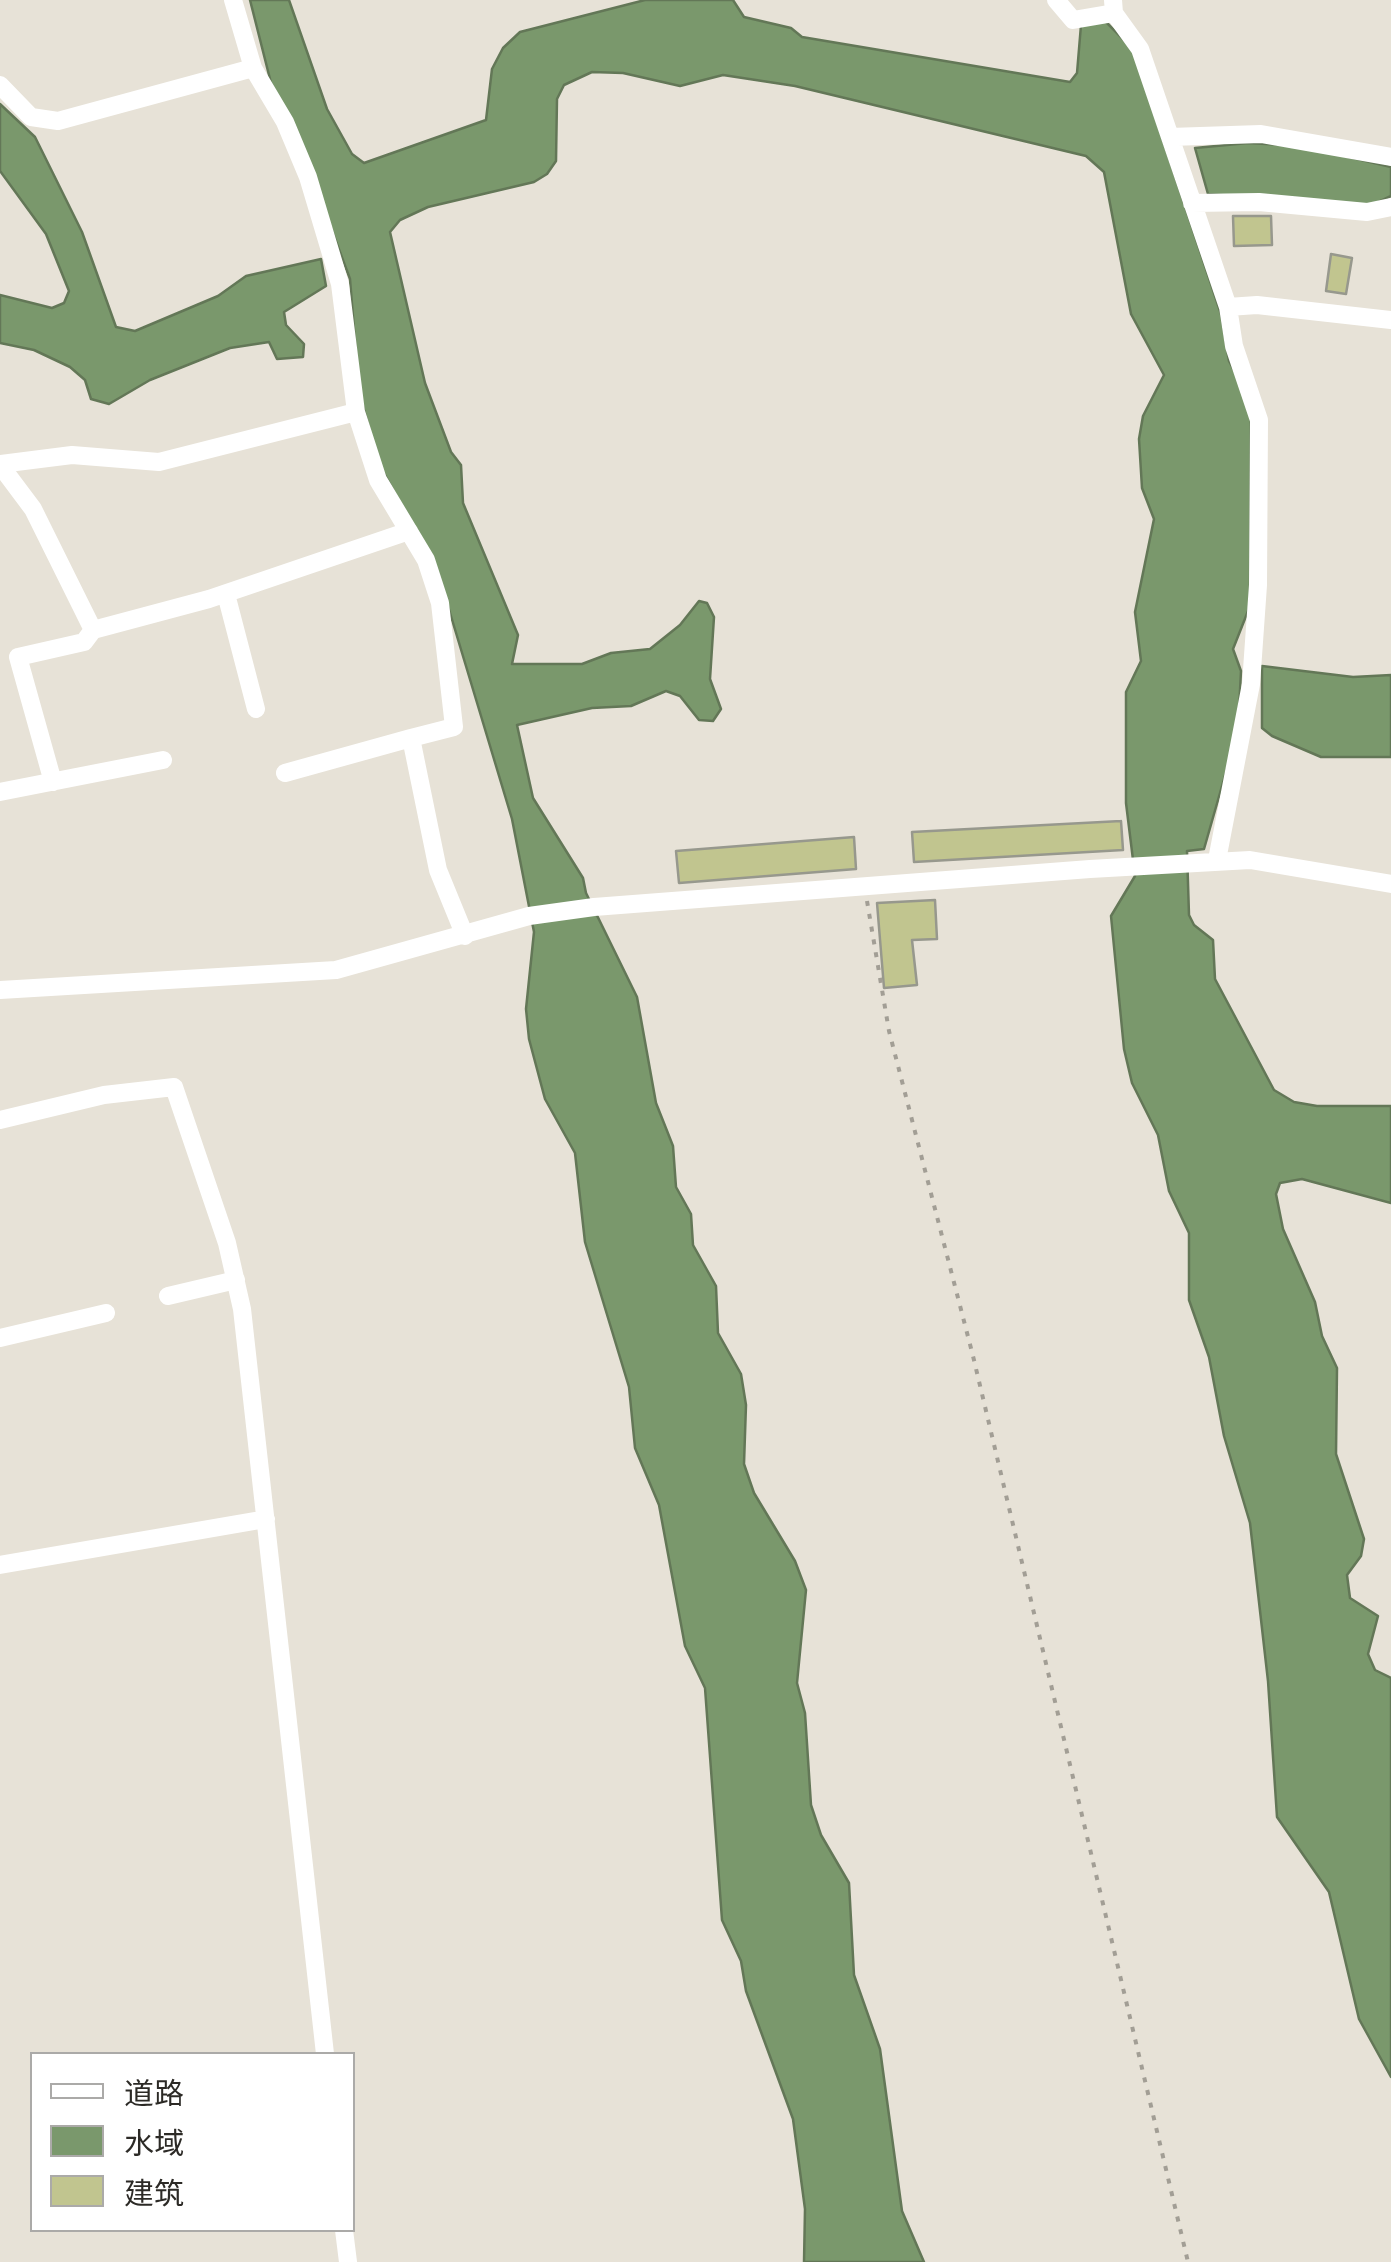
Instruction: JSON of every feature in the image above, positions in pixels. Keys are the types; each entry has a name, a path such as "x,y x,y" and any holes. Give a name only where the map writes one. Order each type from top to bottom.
{"street":[{"path":"234,0 252,68 285,122 308,178 340,284 356,412 378,480 426,560 440,604 443,660 454,726 285,774"},
{"path":"1056,0 1073,20 1114,7 1140,49 1228,307 1234,346 1259,420 1258,584 1246,719 1212,860"},
{"path":"0,85 31,117 58,121 252,68"},
{"path":"1170,137 1261,134 1391,157"},
{"path":"1192,203 1259,202 1366,212 1391,207"},
{"path":"1228,307 1256,305 1391,320"},
{"path":"93,630 33,510 0,464 72,454 159,462 356,412"},
{"path":"52,782 18,657 84,642 93,630 226,594 408,532"},
{"path":"226,594 256,708"},
{"path":"411,738 438,870 464,936"},
{"path":"0,792 164,760"},
{"path":"0,990 336,970 529,916 594,907 866,886 1212,860 1250,860 1391,884"},
{"path":"0,1120 104,1095 174,1086 236,1280 325,2052"},
{"path":"168,1296 236,1280"},
{"path":"0,1338 106,1313"},
{"path":"0,1565 266,1519"},
{"path":"344,2232 348,2262"}],"path":[{"path":"866,886 889,1031 973,1356 1188,2262"}],"water":[{"path":"250,0 289,0 327,109 352,154 364,163 486,120 492,69 503,48 520,32 645,0 733,0 744,17 791,28 802,37 1070,82 1077,73 1081,25 1104,20 1133,49 1221,314 1229,361 1251,402 1250,606 1233,649 1241,671 1238,730 1204,849 1187,851 1189,915 1194,925 1213,940 1215,979 1274,1090 1294,1102 1317,1106 1391,1106 1391,1203 1302,1179 1280,1183 1276,1194 1283,1229 1315,1302 1322,1336 1337,1368 1336,1454 1364,1539 1361,1556 1347,1575 1350,1598 1378,1616 1368,1654 1375,1670 1391,1678 1391,2077 1359,2019 1329,1892 1277,1817 1268,1681 1250,1523 1224,1436 1209,1357 1189,1300 1189,1233 1169,1191 1158,1135 1132,1083 1124,1049 1111,916 1135,876 1126,803 1126,692 1141,661 1135,612 1154,519 1142,488 1139,439 1143,416 1164,375 1131,314 1104,172 1086,156 795,86 723,75 680,86 623,73 592,72 564,85 557,99 556,161 547,174 534,182 428,207 400,220 390,232 425,383 451,452 461,465 463,503 518,635 512,664 582,664 611,653 650,649 680,625 699,601 707,603 714,617 710,679 721,709 713,721 699,720 680,696 666,691 631,706 592,708 517,725 533,798 583,878 586,893 637,997 656,1103 673,1146 676,1187 691,1214 693,1245 716,1286 718,1333 741,1374 746,1405 744,1464 754,1493 795,1561 806,1590 797,1683 805,1713 811,1805 821,1835 849,1883 854,1975 880,2049 902,2211 924,2262 804,2262 805,2209 793,2119 746,1991 741,1961 722,1920 705,1688 685,1646 659,1505 635,1448 629,1387 585,1242 575,1153 545,1099 529,1039 526,1009 534,932 512,819 438,573 379,464 359,392 350,279 295,131 271,83"},
{"path":"0,104 35,137 82,232 116,327 135,331 218,296 246,276 321,259 326,286 284,312 286,325 304,344 303,357 277,359 269,342 230,348 150,380 109,404 91,399 85,380 70,367 34,350 0,343 0,295 52,308 64,303 69,291 46,234 0,171"},
{"path":"1248,143 1302,146 1391,167 1391,196 1368,207 1208,194 1195,148"},
{"path":"1262,666 1353,677 1391,675 1391,757 1321,757 1272,736 1262,728"}],"building":[{"path":"1233,216 1271,216 1272,245 1234,246"},
{"path":"1331,254 1352,258 1346,294 1326,291"},
{"path":"1121,821 1123,850 914,862 912,832"},
{"path":"854,837 856,869 679,883 676,851"},
{"path":"935,900 937,939 912,940 917,985 884,988 877,903"}]}
